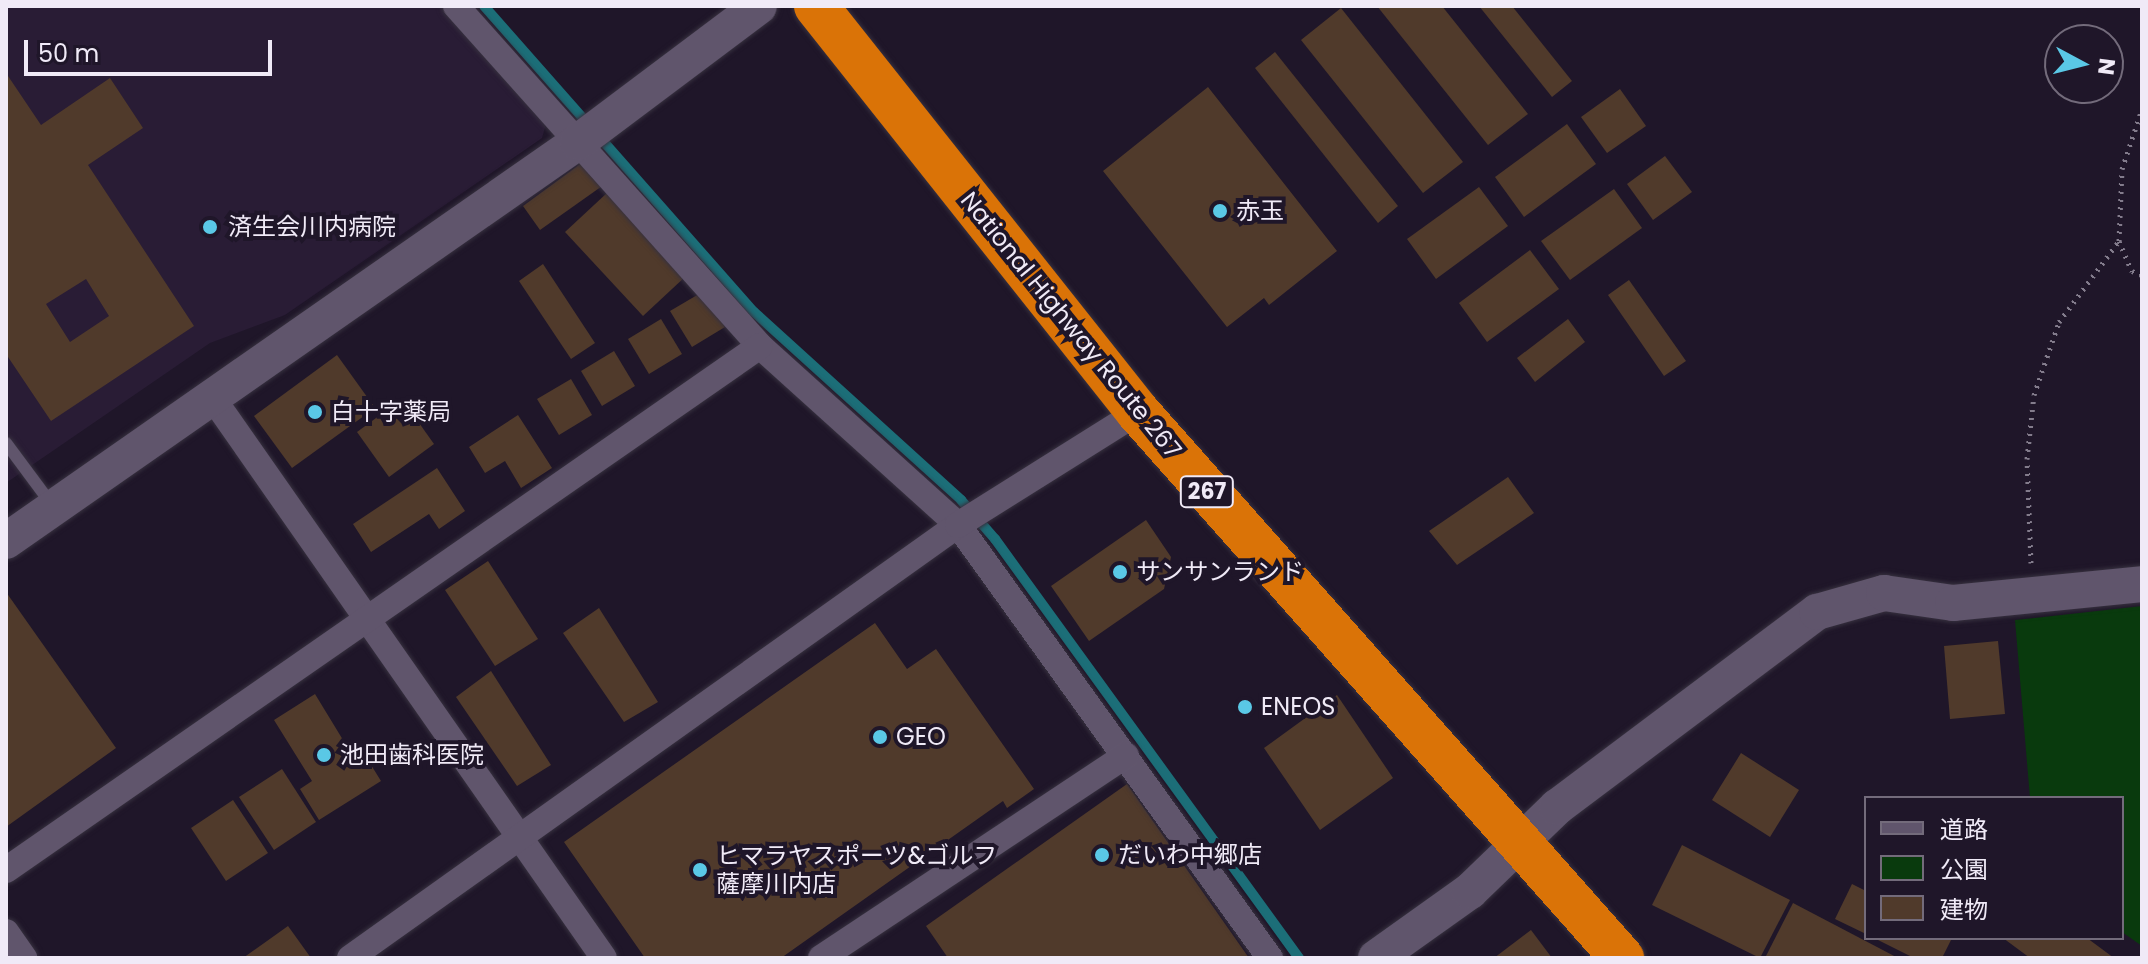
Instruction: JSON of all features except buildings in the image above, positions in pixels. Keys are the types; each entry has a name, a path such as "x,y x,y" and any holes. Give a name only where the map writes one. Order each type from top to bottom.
{"highway":[{"name":"National Highway Route 267","path":"816,6 1138,412 1519,846 1622,958"}],"street":[{"path":"456,6 588,134 760,346 968,518 1126,755 1270,958"},
{"path":"6,541 588,134 759,6"},
{"path":"6,870 760,346"},
{"path":"212,397 604,958"},
{"path":"350,958 968,518 1138,412"},
{"path":"1376,958 1470,891 1557,807 1817,612 1884,593 1953,603 2032,599 2142,584"},
{"path":"821,958 1126,755"},
{"path":"6,932 24,958"}],"lane":[{"path":"6,443 54,508"}],"path":[{"path":"2142,109 2122,169 2119,241 2132,271 2142,275"},
{"path":"2032,599 2027,459 2034,395 2059,322 2119,241"}],"shaded area":[{"name":"済生会川内病院","path":"6,6 440,6 546,124 542,138 285,315 210,343 6,483"}],"green space":[{"path":"2142,606 2142,946 2124,933 2124,796 2030,796 2015,620"}],"waterway":[{"path":"484,6 754,312 961,500 995,539 1299,958"}],"place":[{"name":"赤玉","path":"1220,211"},
{"name":"済生会川内病院","path":"210,227"},
{"name":"白十字薬局","path":"315,412"},
{"name":"サンサンランド","path":"1120,572"},
{"name":"ENEOS","path":"1245,707"},
{"name":"GEO","path":"880,737"},
{"name":"池田歯科医院","path":"324,755"},
{"name":"だいわ中郷店","path":"1102,855"},
{"name":"ヒマラヤスポーツ&ゴルフ 薩摩川内店","path":"700,870"}]}
